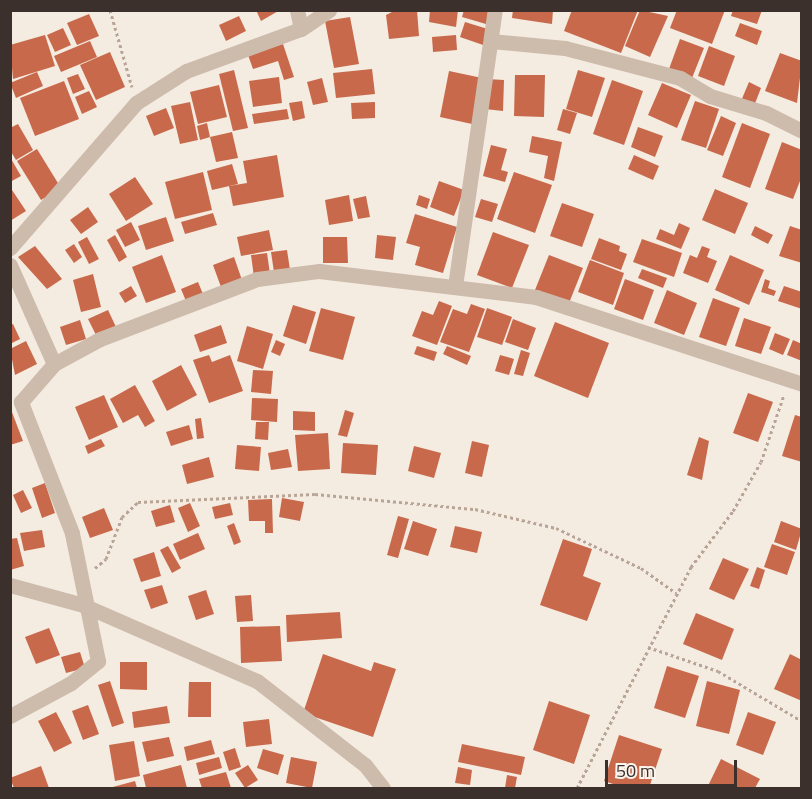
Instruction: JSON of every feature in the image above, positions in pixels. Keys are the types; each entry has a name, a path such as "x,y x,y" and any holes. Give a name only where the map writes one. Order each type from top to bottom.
{"street":[{"path":"297,10 301,29"},
{"path":"10,248 136,103 186,71 301,29 329,10"},
{"path":"455,286 495,10"},
{"path":"491,41 565,48 680,78 710,96 766,113 801,131"},
{"path":"10,265 54,364"},
{"path":"10,716 72,683 98,661 83,605 80,571 60,494 21,402 54,364 100,339 257,279 319,271 536,297 796,382"},
{"path":"10,585 83,605 257,681 365,765 383,789"}],"path":[{"path":"110,10 136,103"},
{"path":"577,789 676,593 761,462 796,382"},
{"path":"80,571 91,571 106,559 116,528 138,502 315,494 475,509 555,528 641,568 676,593"},
{"path":"648,647 718,671 801,721"}],"building":[{"path":"256,10 280,10 261,21"},
{"path":"396,10 417,10 419,36 389,39 386,15"},
{"path":"430,10 458,10 456,27 429,22"},
{"path":"464,10 491,10 486,24 462,17"},
{"path":"513,10 553,10 552,24 512,18"},
{"path":"572,10 638,10 621,53 564,31"},
{"path":"640,10 668,16 650,57 625,46"},
{"path":"677,10 725,10 712,44 670,28"},
{"path":"733,10 762,10 757,24 731,16"},
{"path":"89,14 99,36 77,45 67,23"},
{"path":"239,16 246,31 226,41 219,25"},
{"path":"350,17 359,64 334,68 325,21"},
{"path":"465,22 491,30 486,46 460,37"},
{"path":"740,23 762,31 757,45 735,36"},
{"path":"63,28 71,45 55,52 47,35"},
{"path":"45,35 55,66 13,79 10,45"},
{"path":"456,35 457,50 433,52 432,37"},
{"path":"680,39 704,48 692,78 669,69"},
{"path":"90,41 97,57 61,72 54,56"},
{"path":"283,44 294,77 284,80 278,61 253,69 248,55"},
{"path":"709,46 735,56 724,86 698,76"},
{"path":"110,52 125,87 96,100 80,65"},
{"path":"780,53 802,61 797,103 765,91"},
{"path":"372,69 375,94 336,98 333,73"},
{"path":"234,70 248,128 233,131 219,74"},
{"path":"578,70 605,78 592,117 566,109"},
{"path":"449,71 482,78 472,124 440,117"},
{"path":"37,72 43,86 16,98 10,83"},
{"path":"78,74 85,89 73,94 67,78"},
{"path":"515,75 545,75 544,117 514,116"},
{"path":"279,77 282,103 253,107 249,81"},
{"path":"322,78 328,102 313,105 307,82"},
{"path":"487,79 504,80 503,111 485,109"},
{"path":"612,80 643,91 624,145 593,134"},
{"path":"64,81 79,119 35,136 20,98"},
{"path":"749,82 761,88 754,106 741,101"},
{"path":"662,83 691,95 677,128 648,115"},
{"path":"219,85 227,117 198,124 190,92"},
{"path":"89,91 97,107 82,114 75,97"},
{"path":"302,101 305,118 293,121 289,103"},
{"path":"695,101 719,109 706,148 681,140"},
{"path":"190,102 198,140 180,144 171,106"},
{"path":"375,102 375,118 352,119 351,103"},
{"path":"166,108 174,128 154,136 146,116"},
{"path":"287,109 289,119 254,124 252,114"},
{"path":"563,109 577,113 570,134 557,130"},
{"path":"721,116 736,123 723,156 707,150"},
{"path":"207,123 210,137 200,140 197,126"},
{"path":"742,123 770,134 750,188 722,177"},
{"path":"18,124 33,150 16,160 10,150 10,128"},
{"path":"638,127 663,136 655,157 631,147"},
{"path":"232,132 238,158 216,162 210,137"},
{"path":"532,136 562,142 554,181 544,178 548,156 529,152"},
{"path":"782,142 802,150 802,176 793,199 765,189"},
{"path":"491,145 507,149 501,170 508,172 505,182 483,176"},
{"path":"37,149 61,188 41,200 17,161"},
{"path":"277,155 284,197 233,206 229,186 247,183 243,161"},
{"path":"634,155 659,166 653,180 628,169"},
{"path":"10,157 21,176 10,182"},
{"path":"232,164 238,184 212,190 207,171"},
{"path":"203,172 212,210 175,219 165,182"},
{"path":"514,172 552,185 535,233 497,219"},
{"path":"135,177 153,204 126,221 109,194"},
{"path":"439,181 464,190 454,216 430,207"},
{"path":"10,187 26,211 10,221"},
{"path":"715,189 748,203 735,234 702,220"},
{"path":"349,195 353,221 329,225 325,200"},
{"path":"419,195 430,199 427,209 416,205"},
{"path":"366,196 370,217 358,219 353,199"},
{"path":"481,199 498,204 492,222 475,217"},
{"path":"562,203 594,214 582,247 550,236"},
{"path":"88,207 98,222 81,234 70,220"},
{"path":"213,213 217,225 185,234 181,222"},
{"path":"415,214 457,227 443,273 415,265 420,247 406,243"},
{"path":"166,217 174,241 146,250 138,226"},
{"path":"131,222 140,240 125,247 116,230"},
{"path":"679,223 690,228 681,249 656,239 660,229 674,235"},
{"path":"755,226 773,235 768,244 751,235"},
{"path":"790,226 802,230 802,263 779,256"},
{"path":"269,230 273,250 241,256 237,237"},
{"path":"493,232 529,245 512,288 477,275"},
{"path":"115,235 127,257 119,262 107,240"},
{"path":"377,235 396,237 393,260 375,258"},
{"path":"87,237 99,259 89,264 78,242"},
{"path":"323,237 347,237 348,263 323,263"},
{"path":"599,238 620,246 619,251 627,254 621,270 591,259"},
{"path":"642,239 682,253 674,277 633,262"},
{"path":"74,244 82,257 74,263 65,250"},
{"path":"35,246 62,279 47,289 18,257"},
{"path":"702,246 710,249 707,257 717,261 708,283 683,273 690,255 697,258"},
{"path":"287,250 290,270 274,272 271,252"},
{"path":"267,253 270,274 254,277 251,255"},
{"path":"162,255 176,292 146,303 132,267"},
{"path":"549,255 583,268 569,303 535,290"},
{"path":"730,255 764,270 749,305 715,290"},
{"path":"234,257 242,280 221,287 213,265"},
{"path":"590,260 624,273 613,305 578,292"},
{"path":"642,269 667,278 663,288 638,278"},
{"path":"93,274 101,307 81,312 73,280"},
{"path":"625,279 654,290 643,320 614,309"},
{"path":"765,279 770,281 768,288 776,291 774,296 761,292"},
{"path":"198,282 203,294 186,301 181,289"},
{"path":"131,286 137,296 125,303 119,293"},
{"path":"784,286 802,292 802,309 778,301"},
{"path":"667,290 697,303 684,335 654,323"},
{"path":"713,298 740,308 726,346 699,337"},
{"path":"439,301 452,306 437,345 412,336 422,311 433,315"},
{"path":"471,304 485,309 469,352 440,342 453,309 467,314"},
{"path":"293,305 316,312 306,344 283,336"},
{"path":"321,308 355,317 343,360 309,351"},
{"path":"487,308 512,317 502,345 477,337"},
{"path":"108,310 116,327 96,335 88,319"},
{"path":"744,318 771,327 761,354 735,346"},
{"path":"513,319 536,328 528,350 505,342"},
{"path":"80,320 86,339 66,345 60,327"},
{"path":"555,322 609,343 588,398 534,376"},
{"path":"13,324 20,339 10,344 10,325"},
{"path":"221,325 227,343 200,352 194,335"},
{"path":"247,326 273,334 263,369 237,361"},
{"path":"775,333 790,339 783,355 769,349"},
{"path":"276,340 285,344 280,356 271,352"},
{"path":"793,340 802,344 802,361 787,355"},
{"path":"26,341 37,364 15,375 10,349"},
{"path":"417,346 437,352 434,361 414,354"},
{"path":"447,346 471,356 467,365 443,354"},
{"path":"521,350 530,353 523,376 514,374"},
{"path":"209,355 212,362 230,355 243,391 209,403 193,360"},
{"path":"500,355 514,359 509,375 495,371"},
{"path":"181,365 197,395 167,411 152,381"},
{"path":"253,370 273,371 271,394 251,392"},
{"path":"135,385 155,421 145,427 138,415 123,423 110,399"},
{"path":"748,393 773,402 758,442 733,433"},
{"path":"104,395 118,427 89,440 75,407"},
{"path":"252,398 278,399 277,422 251,420"},
{"path":"10,407 23,441 10,445"},
{"path":"345,410 354,413 347,437 338,435"},
{"path":"293,411 315,412 315,431 293,430"},
{"path":"795,415 802,417 802,462 782,456"},
{"path":"201,418 204,438 197,439 195,419"},
{"path":"256,422 269,422 268,440 255,439"},
{"path":"189,425 193,439 171,446 166,432"},
{"path":"328,433 330,469 298,471 295,435"},
{"path":"699,437 709,441 702,480 687,475"},
{"path":"101,439 105,446 88,454 85,446"},
{"path":"472,441 489,445 482,477 465,473"},
{"path":"343,443 378,445 376,475 341,473"},
{"path":"237,445 261,447 259,471 235,469"},
{"path":"414,446 441,453 434,478 408,471"},
{"path":"288,449 292,467 271,470 268,453"},
{"path":"209,457 214,477 187,484 182,465"},
{"path":"45,483 55,513 42,518 32,488"},
{"path":"23,490 32,508 21,513 13,495"},
{"path":"282,498 304,502 300,521 279,517"},
{"path":"272,499 273,533 265,533 265,521 249,521 248,500"},
{"path":"190,503 200,526 188,532 178,508"},
{"path":"230,503 233,515 215,519 212,507"},
{"path":"170,505 175,522 156,527 151,511"},
{"path":"104,508 113,530 90,538 82,517"},
{"path":"398,516 409,519 398,558 387,555"},
{"path":"413,521 437,529 428,556 404,549"},
{"path":"781,521 802,529 796,550 774,542"},
{"path":"234,523 241,542 234,545 227,526"},
{"path":"455,526 482,532 477,553 450,547"},
{"path":"42,530 45,547 24,551 20,533"},
{"path":"198,533 205,549 180,560 173,544"},
{"path":"17,538 24,566 10,570 10,539"},
{"path":"563,539 592,549 583,576 601,583 587,621 540,605"},
{"path":"772,544 795,552 787,575 764,567"},
{"path":"168,546 181,568 172,573 160,550"},
{"path":"154,552 161,576 141,582 133,559"},
{"path":"723,558 749,569 734,600 709,589"},
{"path":"757,567 765,570 759,589 750,586"},
{"path":"162,585 168,603 151,609 144,590"},
{"path":"206,590 214,614 196,620 188,596"},
{"path":"251,595 253,621 237,622 235,596"},
{"path":"340,612 342,638 287,642 286,615"},
{"path":"696,613 734,629 722,660 683,644"},
{"path":"280,626 282,661 241,663 240,627"},
{"path":"49,628 60,655 36,664 25,637"},
{"path":"80,652 85,668 66,673 61,657"},
{"path":"323,654 371,671 374,662 396,669 373,737 303,713"},
{"path":"790,654 802,660 802,701 774,689"},
{"path":"120,662 147,662 147,690 120,689"},
{"path":"667,666 699,676 685,718 654,708"},
{"path":"110,681 124,723 112,727 98,685"},
{"path":"707,681 740,690 729,734 696,726"},
{"path":"189,682 211,682 211,717 188,717"},
{"path":"549,701 590,715 574,764 533,750"},
{"path":"88,705 99,734 83,740 72,711"},
{"path":"167,706 170,723 134,728 132,712"},
{"path":"56,712 72,743 54,752 38,721"},
{"path":"748,712 776,722 763,755 736,745"},
{"path":"269,719 272,744 246,747 243,722"},
{"path":"619,735 662,749 649,788 625,788 604,781"},
{"path":"169,737 174,756 147,762 142,742"},
{"path":"211,740 215,754 187,761 184,747"},
{"path":"134,741 140,776 115,781 109,745"},
{"path":"462,744 525,757 521,775 458,762"},
{"path":"235,748 241,767 229,771 223,752"},
{"path":"263,749 284,755 278,775 257,768"},
{"path":"219,757 222,768 199,775 196,763"},
{"path":"291,757 317,762 312,788 286,783"},
{"path":"721,759 760,779 755,788 707,788"},
{"path":"181,765 187,788 146,788 143,775"},
{"path":"248,765 258,780 245,788 235,773"},
{"path":"41,766 49,788 14,788 10,778"},
{"path":"458,767 472,770 470,785 455,783"},
{"path":"226,772 231,788 202,788 199,779"},
{"path":"507,775 517,777 515,788 505,788"},
{"path":"135,781 137,788 109,788"}]}
